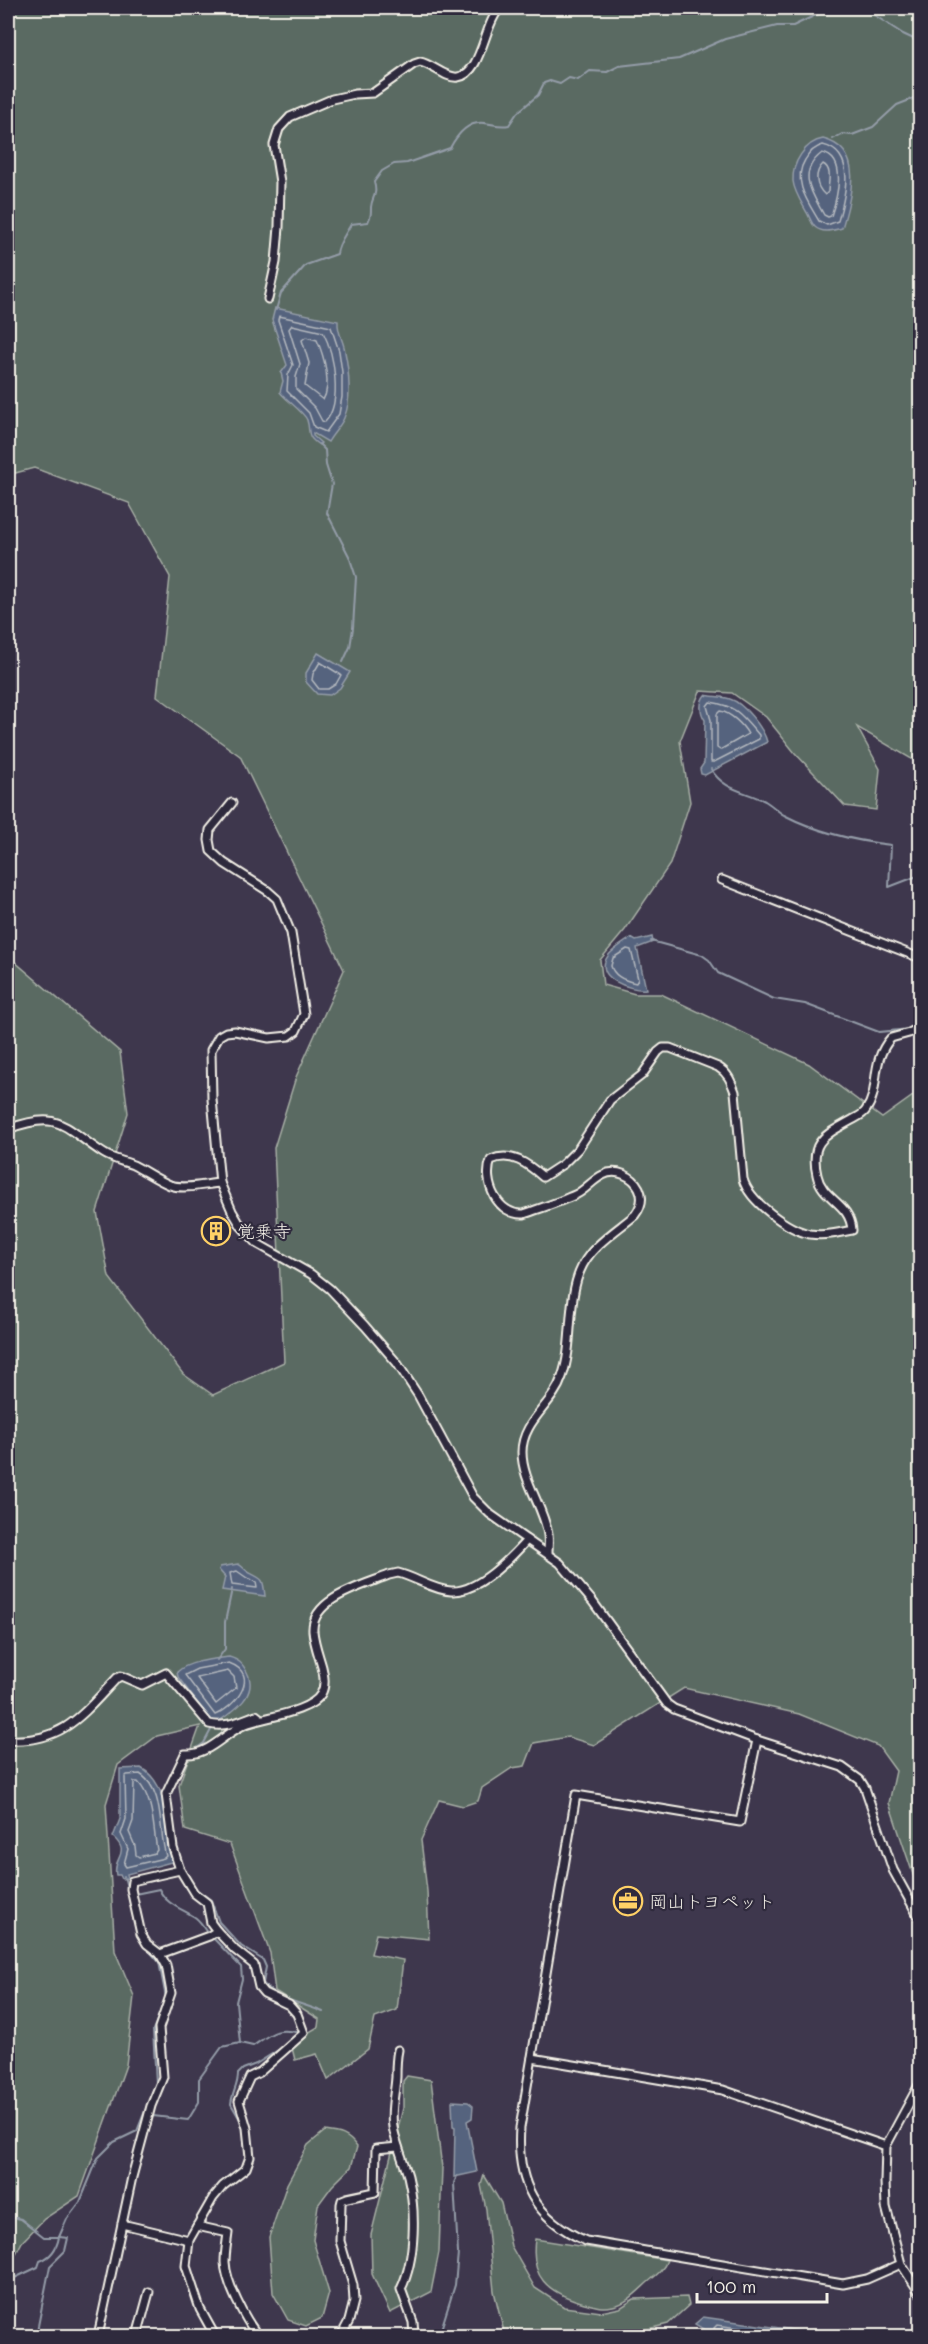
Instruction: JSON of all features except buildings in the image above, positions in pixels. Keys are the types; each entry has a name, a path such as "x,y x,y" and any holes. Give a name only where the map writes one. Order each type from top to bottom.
{"street":[{"path":"268,299 276,262 279,227 279,182 274,145 283,122 302,111 332,99 355,93 373,93 420,62 460,78 467,73 480,54 489,23 493,14 500,8"},
{"path":"232,803 210,830 211,851 276,899 291,933 304,1014 297,1031 289,1036 269,1038 235,1031 226,1032 214,1042 210,1058 220,1183 241,1226 258,1244 311,1274 330,1289 397,1363 418,1395 473,1497 490,1514 548,1553 587,1594 667,1704 674,1709 757,1740 842,1767 860,1779 893,1870 921,1919"},
{"path":"722,880 921,958"},
{"path":"548,1553 548,1534 522,1454 523,1438 563,1376 575,1289 581,1271 590,1254 635,1215 640,1208 642,1196 634,1181 628,1176 613,1172 603,1174 579,1193 524,1214 515,1215 507,1212 495,1197 487,1178 491,1160 501,1156 511,1156 543,1177 563,1164 578,1149 610,1100 642,1075 658,1052 663,1048 670,1048 725,1071 735,1092 743,1179 751,1195 780,1221 807,1233 824,1235 852,1230 848,1214 841,1204 822,1189 815,1161 817,1146 821,1138 865,1113 872,1101 877,1062 891,1038 921,1027"},
{"path":"8,1129 28,1121 57,1122 68,1126 107,1155 133,1165 169,1185 220,1183"},
{"path":"215,2337 200,2309 186,2266 189,2240 213,2198 223,2186 246,2168 250,2157 247,2128 239,2101 250,2077 260,2072 283,2053 303,2031 297,2014 289,2005 264,1993 259,1987 254,1965 235,1950 211,1923 207,1903 194,1893 180,1870 173,1848 166,1794 185,1754 202,1752 237,1728 303,1708 315,1701 322,1693 325,1680 313,1630 315,1616 327,1602 389,1575 398,1574 451,1591 470,1588 518,1551 527,1540"},
{"path":"8,1740 34,1740 52,1736 68,1726 121,1676 141,1685 166,1673 214,1725 231,1725 256,1715 261,1719"},
{"path":"757,1740 740,1822 576,1795 520,2128 520,2167 526,2185 548,2217 566,2231 586,2241 843,2284 867,2279 901,2264"},
{"path":"98,2337 122,2224 148,2119 163,2077 159,2028 171,1993 166,1965 160,1954 147,1944 141,1934 131,1889 132,1881 180,1870"},
{"path":"160,1954 218,1931"},
{"path":"398,2050 394,2067 396,2076 392,2107 393,2126 408,2176 412,2207 411,2258 408,2275 401,2289 413,2322 414,2337"},
{"path":"532,2058 723,2090 886,2146"},
{"path":"921,2083 886,2146 886,2207 901,2264 921,2293"},
{"path":"341,2337 349,2321 354,2301 340,2241 342,2200 375,2192 376,2149 398,2147"},
{"path":"122,2224 189,2240"},
{"path":"197,2226 228,2233 226,2269 246,2321 258,2337"},
{"path":"137,2337 149,2292"}],"green space":[{"path":"8,8 920,8 920,767 917,762 857,727 880,769 876,810 845,806 795,753 766,717 732,693 700,691 680,741 690,802 670,864 625,930 600,960 603,985 635,994 661,994 809,1064 882,1118 920,1091 920,1895 889,1803 896,1771 878,1746 799,1714 684,1688 594,1745 568,1737 534,1743 525,1766 512,1768 482,1788 478,1801 463,1806 439,1800 421,1840 427,1891 429,1939 376,1934 371,1954 403,1960 397,2010 375,2018 368,2049 328,2080 317,2054 295,2060 292,2048 304,2035 318,2027 319,2019 275,1991 270,1953 230,1844 185,1830 179,1785 200,1726 157,1736 118,1765 106,1804 115,1951 134,1996 126,2065 79,2196 44,2219 22,2242 8,2269 8,956 120,1052 128,1113 97,1212 109,1277 183,1374 213,1395 284,1362 274,1148 296,1077 344,970 240,756 157,696 170,577 129,503 34,468 8,475"},
{"path":"407,2076 431,2080 442,2168 439,2252 431,2292 390,2313 372,2274 371,2235 403,2108 403,2081"},
{"path":"325,2131 343,2135 357,2147 351,2167 332,2186 318,2205 313,2240 329,2293 322,2318 306,2326 288,2320 273,2293 269,2237 287,2184 308,2145"},
{"path":"484,2175 501,2203 511,2246 535,2288 564,2307 601,2312 620,2308 634,2299 687,2297 689,2305 668,2324 621,2336 505,2336 494,2291 486,2209 481,2185"},
{"path":"535,2239 667,2260 659,2273 627,2300 613,2306 597,2306 569,2298 550,2288 543,2281 535,2263"}],"water":[{"path":"823,139 836,144 845,153 850,163 852,176 849,202 842,228 828,231 818,229 814,225 798,196 793,181 795,167 801,154 811,144"},
{"path":"275,308 338,321 349,376 349,394 344,418 328,442 313,433 313,436 321,443 319,445 312,439 305,417 280,392 283,381 281,373 287,365 272,320"},
{"path":"318,653 350,672 340,688 330,695 317,694 306,682 306,673"},
{"path":"705,695 727,698 741,705 757,723 767,742 705,775 701,774 700,769 704,763 705,720 701,708"},
{"path":"652,937 653,942 637,948 646,989 631,988 609,976 604,964 613,951 631,938 636,941"},
{"path":"238,1564 262,1581 265,1596 222,1590 225,1577 219,1570 220,1567"},
{"path":"229,1657 243,1666 250,1680 250,1688 243,1702 216,1723 211,1721 178,1677 177,1672 194,1663"},
{"path":"141,1768 158,1786 166,1810 175,1861 127,1874 128,1878 122,1879 120,1875 116,1875 121,1848 113,1837 120,1819 120,1769"},
{"path":"452,2101 468,2102 473,2106 472,2118 467,2121 477,2172 454,2177 455,2127 453,2126"},
{"path":"703,2317 800,2331 799,2336 714,2336 695,2324"}],"waterway":[{"path":"276,310 281,293 306,265 337,254 351,224 368,222 375,193 374,182 382,171 394,164 407,163 450,148 456,138 473,124 509,125 517,113 538,95 544,83 550,81 560,84 569,78 578,80 590,71 607,72 619,66 679,59 725,39 777,26 793,26 816,15 840,9 863,10 871,13 920,42"},
{"path":"833,139 842,134 852,135 873,127 897,105 920,96"},
{"path":"319,444 325,450 326,465 332,484 327,513 349,556 356,577 353,628 350,647 343,662"},
{"path":"711,769 728,786 765,801 797,821 836,835 891,845 889,887 920,875"},
{"path":"651,941 702,955 709,960 718,973 774,999 805,1004 879,1032 910,1029"},
{"path":"913,1035 920,1032"},
{"path":"217,1660 225,1649 225,1622 232,1589"},
{"path":"193,1751 204,1743 213,1726"},
{"path":"171,1805 171,1792 175,1782"},
{"path":"174,1835 179,1858 186,1874 196,1889 211,1900 219,1922 241,1946 263,1960 266,1967 263,1983 282,1997 323,2012"},
{"path":"124,1876 131,1903"},
{"path":"135,1894 159,1889 170,1903 198,1920 208,1933"},
{"path":"36,2336 50,2266 65,2251 68,2238 59,2237 67,2219 80,2202 98,2158 114,2142 137,2131 156,2083 153,2030 166,1998 159,1962 139,1939 137,1929"},
{"path":"150,2118 153,2116 188,2120 199,2102 199,2079 222,2047 240,2043 236,2002 242,1979 241,1967 213,1938"},
{"path":"240,2043 253,2046 280,2031 300,2033"},
{"path":"8,2053 14,2033"},
{"path":"242,2123 231,2104 238,2074 286,2045"},
{"path":"8,2080 12,2108 8,2120"},
{"path":"439,2336 455,2285 458,2253 454,2183 457,2176"},
{"path":"8,2216 21,2219 44,2237 59,2237 53,2252 40,2261 38,2267 8,2281"}],"place":[{"name":"覚乗寺","path":"216,1231"},
{"name":"岡山トヨペット","path":"628,1901"}]}
